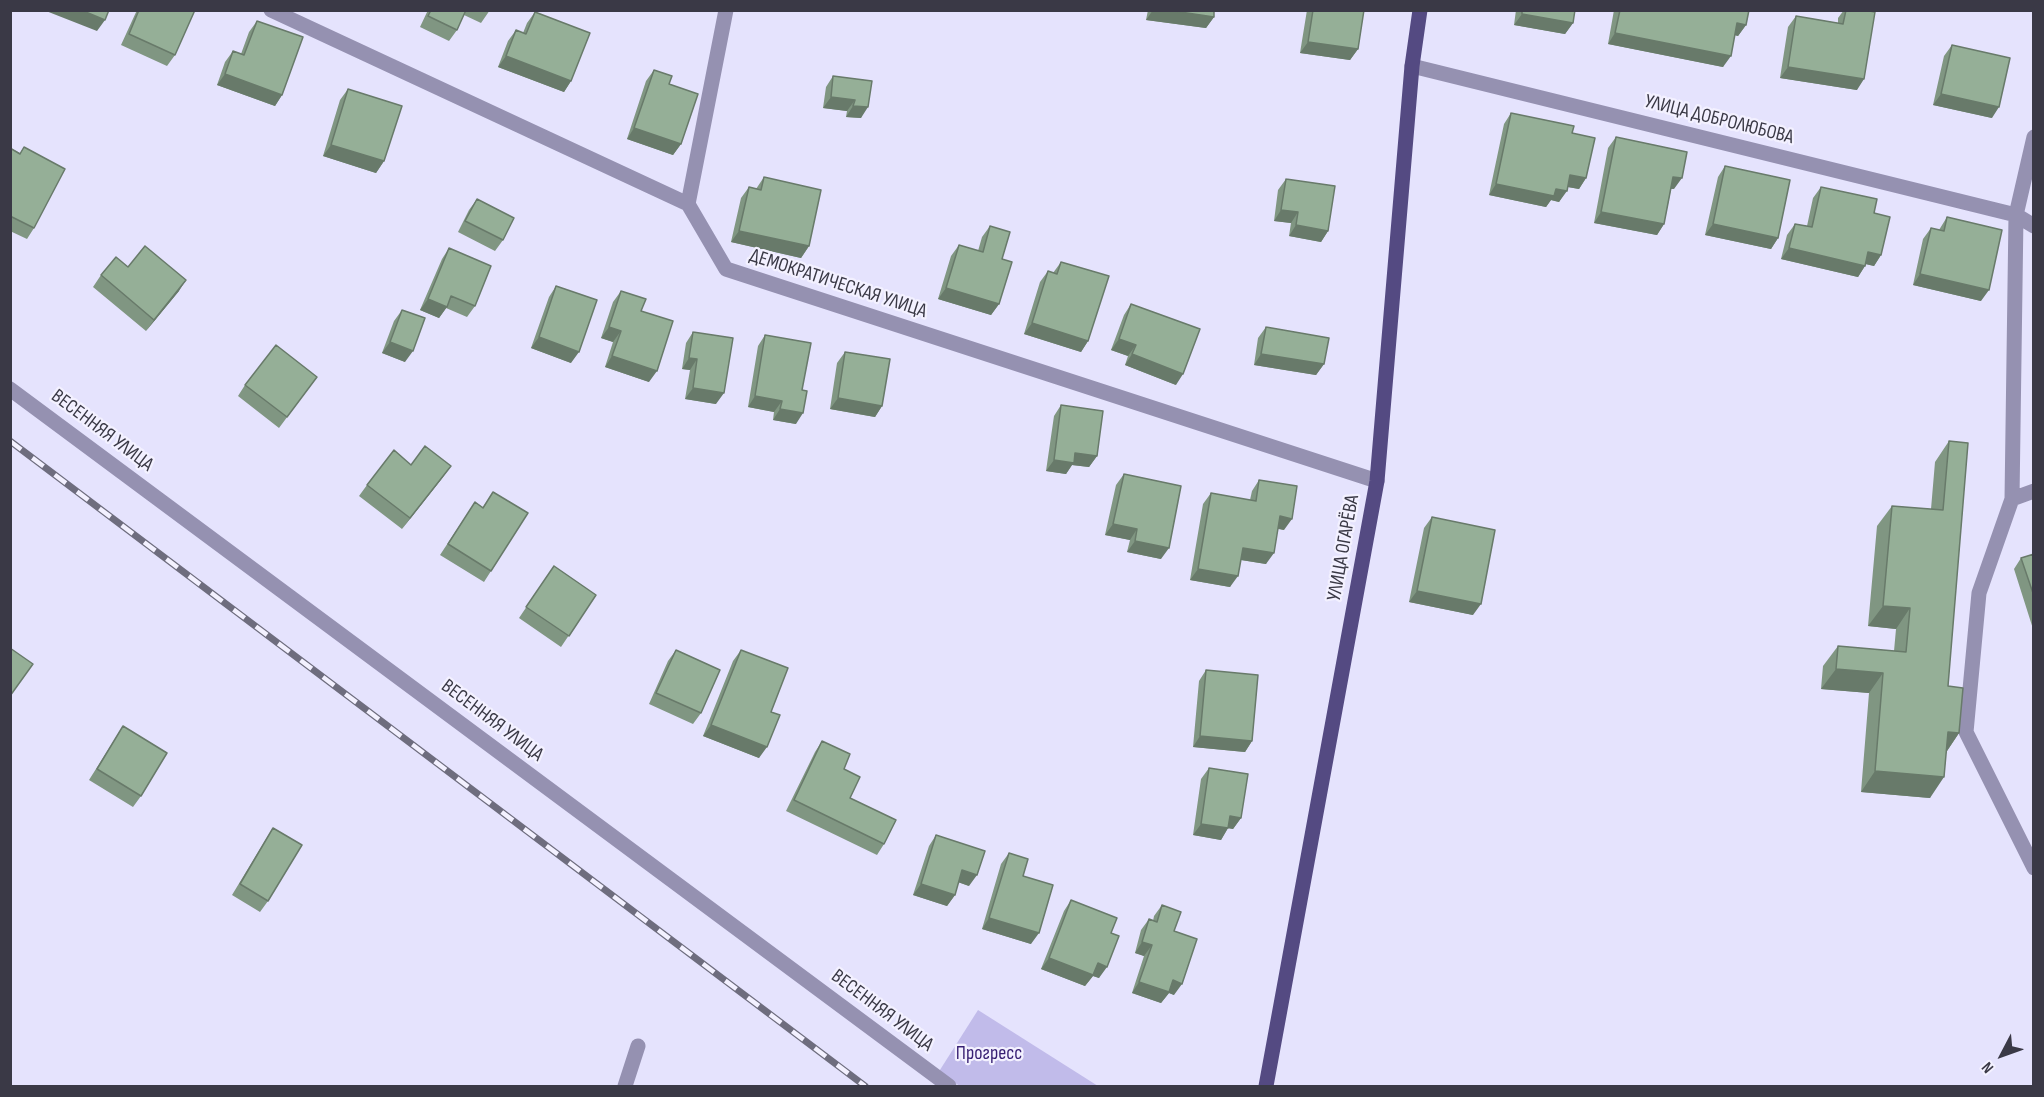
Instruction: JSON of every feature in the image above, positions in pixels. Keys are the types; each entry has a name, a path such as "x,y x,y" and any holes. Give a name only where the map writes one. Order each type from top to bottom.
{"main road":[{"name":"УЛИЦА ОГАРЁВА","path":"1266,1086 1377,481 1412,66 1420,10"}],"street":[{"path":"270,10 688,204 726,10"},
{"name":"УЛИЦА ДОБРОЛЮБОВА","path":"1412,66 2016,215 2034,226"},
{"path":"2034,138 2016,215 2012,499 1980,593 1966,732 2029,847 2034,868"},
{"name":"ДЕМОКРАТИЧЕСКАЯ УЛИЦА","path":"688,204 726,269 1377,481"},
{"name":"ВЕСЕННЯЯ УЛИЦА","path":"10,389 949,1086"},
{"path":"2012,499 2034,491"},
{"path":"625,1086 638,1046"}],"green space":[{"name":"Прогресс","path":"978,1010 1098,1086 960,1086 938,1073"}],"building":[{"path":"81,10 109,10 105,20"},
{"path":"139,10 195,10 175,55 129,34"},
{"path":"431,10 466,10 457,30 428,16"},
{"path":"1167,10 1214,10 1214,17"},
{"path":"1313,10 1364,10 1358,49 1308,42"},
{"path":"1522,10 1575,10 1573,23 1522,14"},
{"path":"1620,10 1749,10 1746,25 1737,23 1731,56 1615,33"},
{"path":"1846,10 1875,12 1864,79 1788,67 1796,16 1843,24"},
{"path":"535,12 590,33 571,81 506,56 516,30 526,34"},
{"path":"257,21 303,37 282,95 225,74 233,51 244,55"},
{"path":"1952,45 2010,58 1999,107 1941,94"},
{"path":"654,70 672,76 669,84 698,94 681,144 634,128"},
{"path":"833,76 872,81 868,107 853,106 855,100 831,97"},
{"path":"348,89 402,106 384,161 331,145"},
{"path":"1511,113 1574,126 1572,133 1595,138 1586,178 1570,175 1567,191 1556,189 1554,196 1496,184"},
{"path":"1616,137 1687,152 1682,178 1673,177 1664,224 1601,212"},
{"path":"24,147 65,169 34,228 10,216 10,148 20,154"},
{"path":"1725,166 1790,180 1778,238 1713,224"},
{"path":"764,177 821,190 809,246 739,231 749,187 761,190"},
{"path":"1286,179 1335,186 1328,231 1296,225 1298,212 1281,210"},
{"path":"1821,187 1877,199 1874,213 1890,217 1881,255 1868,252 1865,266 1789,248 1795,224 1812,227"},
{"path":"477,199 514,218 503,240 465,221"},
{"path":"1947,217 2002,230 1989,290 1920,274 1931,228 1944,231"},
{"path":"990,226 1010,232 1002,259 1012,262 999,304 946,288 959,245 983,252"},
{"path":"145,246 186,280 154,320 101,275 116,257 128,267"},
{"path":"449,248 491,266 475,306 451,296 447,307 428,299"},
{"path":"1061,262 1109,276 1088,341 1032,323 1048,271 1057,274"},
{"path":"556,286 597,300 579,352 539,337"},
{"path":"621,291 646,299 641,311 673,321 657,371 612,356 621,331 609,327"},
{"path":"1131,304 1200,329 1183,374 1132,354 1136,345 1119,339"},
{"path":"402,310 425,318 413,351 390,342"},
{"path":"1266,327 1329,338 1324,364 1261,354"},
{"path":"693,332 733,338 724,393 693,388 697,359 689,358"},
{"path":"765,335 811,343 802,390 807,391 803,413 780,409 782,401 755,396"},
{"path":"276,345 317,377 287,417 245,385"},
{"path":"845,352 890,359 882,406 838,398"},
{"path":"1061,405 1103,411 1097,456 1075,453 1074,463 1054,460"},
{"path":"1949,441 1968,443 1948,686 1963,688 1959,733 1948,732 1944,777 1875,771 1883,673 1836,669 1838,646 1906,652 1910,608 1883,606 1892,506 1943,510"},
{"path":"425,446 451,466 410,518 367,485 394,450 411,465"},
{"path":"1124,474 1181,486 1169,548 1135,541 1137,529 1113,524"},
{"path":"1259,480 1297,486 1292,519 1280,516 1274,553 1243,548 1238,576 1198,569 1211,493 1256,501"},
{"path":"493,492 528,513 491,571 448,544 475,502 483,508"},
{"path":"1432,517 1495,530 1481,604 1417,591"},
{"path":"2034,554 2034,596 2021,558"},
{"path":"554,566 596,595 569,636 526,607"},
{"path":"10,648 33,664 10,696"},
{"path":"676,650 720,670 701,713 656,693"},
{"path":"741,650 788,668 771,712 780,715 767,747 711,725"},
{"path":"1206,670 1258,675 1252,741 1200,736"},
{"path":"123,726 167,753 141,796 97,769"},
{"path":"822,741 850,754 844,769 860,777 850,798 896,820 884,844 794,800"},
{"path":"1209,768 1248,774 1241,818 1230,816 1228,828 1201,824"},
{"path":"273,828 302,845 268,901 240,884"},
{"path":"936,835 985,851 977,875 962,870 955,895 921,884"},
{"path":"1009,853 1028,859 1023,876 1053,885 1039,933 989,918"},
{"path":"1071,900 1117,918 1111,933 1119,936 1107,967 1098,963 1093,975 1049,958"},
{"path":"1162,905 1181,912 1174,931 1197,939 1182,984 1173,980 1169,992 1139,982 1152,945 1142,942 1149,919 1157,922"}],"railway":[{"path":"10,441 865,1086"}]}
